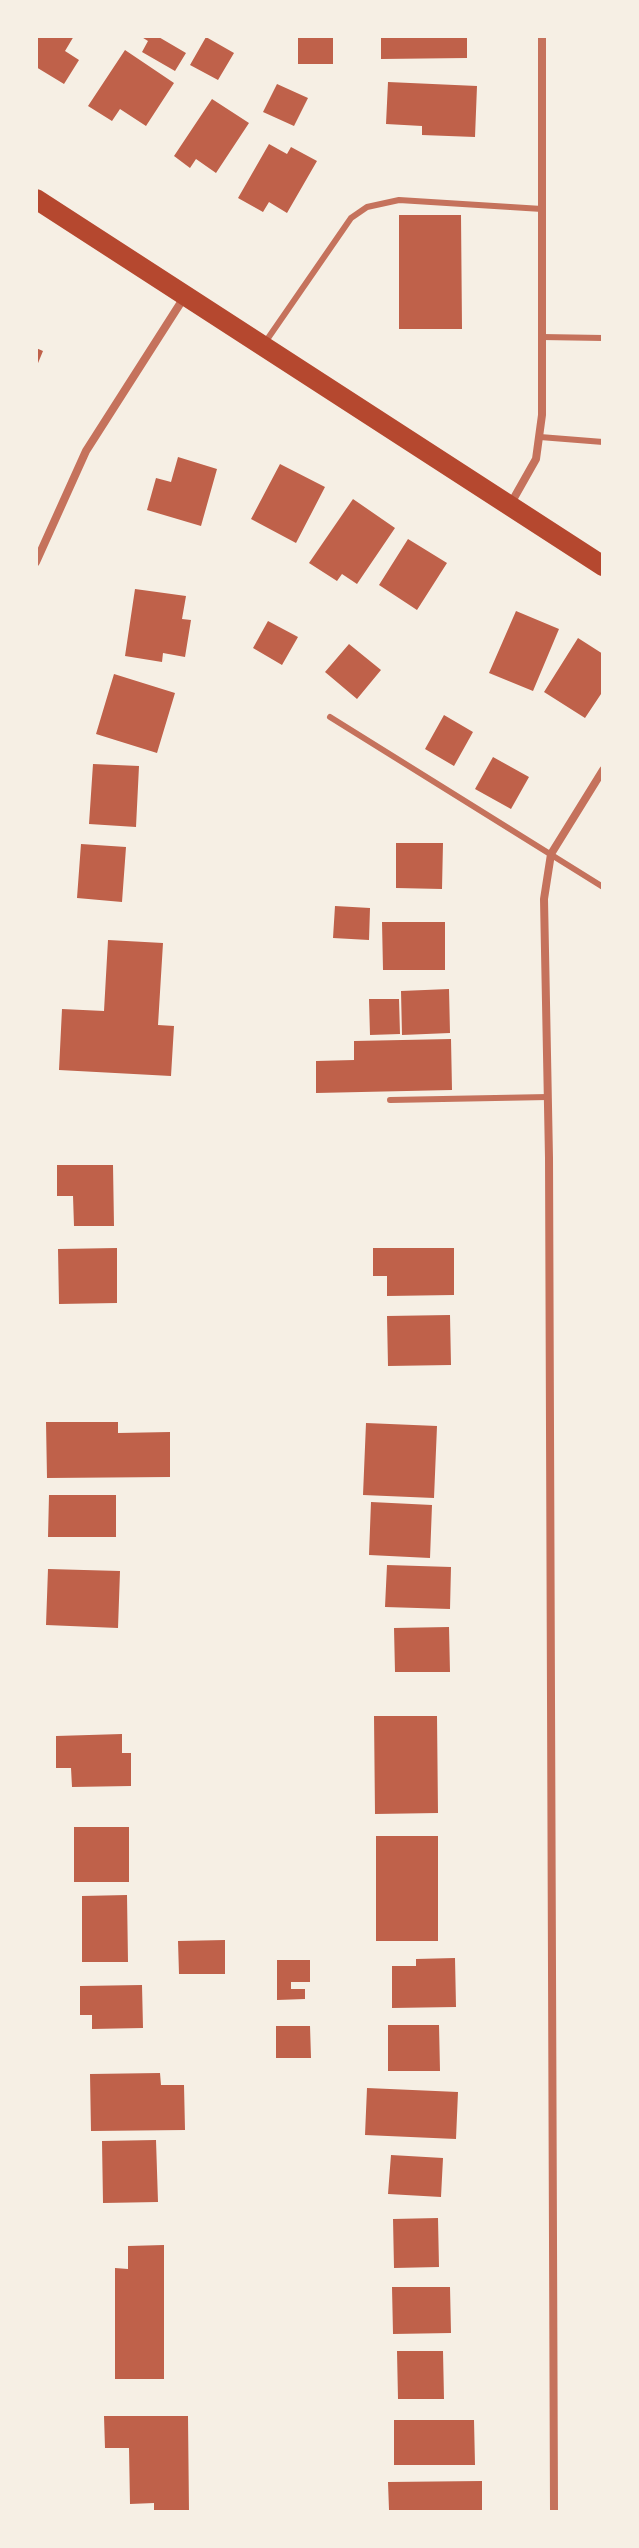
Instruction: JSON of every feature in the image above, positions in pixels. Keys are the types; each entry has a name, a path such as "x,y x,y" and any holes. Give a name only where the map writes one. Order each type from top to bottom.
{"main road":[{"path":"36,199 603,566"}],"street":[{"path":"510,505 536,459 540,437 542,36"},
{"path":"36,562 86,451 185,296"},
{"path":"554,2512 548,1097 544,899 551,854 603,770"}],"lane":[{"path":"263,346 351,218 367,207 399,200 542,209"},
{"path":"542,337 603,338"},
{"path":"540,437 603,442"},
{"path":"330,717 603,887"},
{"path":"390,1100 548,1097"}],"building":[{"path":"36,36 74,36 65,51 79,60 64,84 36,67"},
{"path":"140,36 157,36 186,53 175,71 142,52 148,41"},
{"path":"298,36 333,36 333,64 298,64"},
{"path":"381,36 467,36 467,58 381,59"},
{"path":"206,37 234,53 218,80 190,65"},
{"path":"125,50 174,83 146,126 120,109 112,121 88,106"},
{"path":"388,82 477,86 475,137 422,135 422,126 386,124"},
{"path":"277,84 308,98 294,126 263,112"},
{"path":"212,99 249,123 216,173 196,159 190,168 174,156"},
{"path":"269,144 287,154 291,147 317,161 287,213 269,202 263,212 238,198"},
{"path":"399,215 461,215 462,329 399,329"},
{"path":"36,348 43,351 36,368"},
{"path":"178,457 217,469 201,526 147,510 156,478 171,482"},
{"path":"280,464 325,487 296,543 251,519"},
{"path":"353,499 395,528 357,584 342,574 337,581 309,563"},
{"path":"408,539 447,563 417,610 379,585"},
{"path":"135,589 186,596 182,619 191,620 185,657 163,653 162,662 125,656"},
{"path":"516,611 559,629 533,691 489,673"},
{"path":"268,621 298,637 282,665 253,648"},
{"path":"578,638 603,654 603,691 585,718 544,692"},
{"path":"349,644 381,670 357,699 325,672"},
{"path":"114,674 175,693 157,753 96,734"},
{"path":"444,715 473,732 454,766 425,749"},
{"path":"493,757 529,777 511,809 475,789"},
{"path":"93,764 139,766 136,827 89,824"},
{"path":"396,843 443,843 442,889 396,888"},
{"path":"81,844 126,847 122,902 77,898"},
{"path":"335,906 370,908 369,940 333,938"},
{"path":"382,922 445,922 445,970 383,970"},
{"path":"108,940 163,943 158,1025 174,1026 171,1076 59,1070 62,1009 104,1011"},
{"path":"449,989 450,1033 402,1035 401,991"},
{"path":"369,999 399,999 400,1034 370,1035"},
{"path":"451,1039 452,1090 316,1093 316,1061 354,1060 354,1041"},
{"path":"57,1165 113,1165 114,1226 74,1226 73,1196 57,1196"},
{"path":"117,1248 117,1303 59,1304 58,1249"},
{"path":"373,1248 454,1248 454,1295 387,1296 387,1276 373,1276"},
{"path":"450,1315 451,1365 388,1366 387,1316"},
{"path":"46,1422 118,1422 118,1433 170,1432 170,1477 47,1478"},
{"path":"366,1423 437,1426 434,1498 363,1495"},
{"path":"49,1495 116,1495 116,1537 48,1537"},
{"path":"371,1502 432,1505 430,1558 369,1555"},
{"path":"387,1565 451,1567 450,1609 385,1607"},
{"path":"48,1569 120,1571 118,1628 46,1625"},
{"path":"449,1627 450,1672 395,1672 394,1628"},
{"path":"374,1716 437,1716 438,1813 375,1814"},
{"path":"122,1734 122,1753 131,1753 131,1786 72,1787 71,1768 56,1768 56,1736"},
{"path":"74,1827 129,1827 129,1882 74,1882"},
{"path":"376,1836 438,1836 438,1941 376,1941"},
{"path":"127,1895 128,1962 82,1962 82,1896"},
{"path":"225,1940 225,1974 179,1974 178,1941"},
{"path":"455,1958 456,2007 392,2008 392,1966 416,1966 416,1959"},
{"path":"277,1960 310,1960 310,1982 291,1982 291,1989 305,1989 305,1999 277,2000"},
{"path":"142,1985 143,2028 92,2029 92,2015 80,2015 80,1986"},
{"path":"388,2025 439,2025 440,2071 388,2071"},
{"path":"276,2026 310,2026 311,2058 276,2058"},
{"path":"160,2073 161,2085 184,2085 185,2130 91,2131 90,2074"},
{"path":"367,2088 458,2092 456,2139 365,2135"},
{"path":"156,2140 158,2202 103,2203 102,2141"},
{"path":"391,2155 443,2158 441,2197 388,2194"},
{"path":"438,2218 439,2267 394,2268 393,2219"},
{"path":"164,2245 164,2379 115,2379 115,2268 128,2269 128,2246"},
{"path":"392,2287 450,2287 451,2333 393,2334"},
{"path":"397,2351 443,2351 444,2399 398,2399"},
{"path":"104,2416 188,2416 189,2512 154,2512 154,2503 130,2504 129,2448 105,2448"},
{"path":"394,2420 474,2420 475,2465 394,2465"},
{"path":"482,2481 482,2512 389,2510 388,2482"}]}
